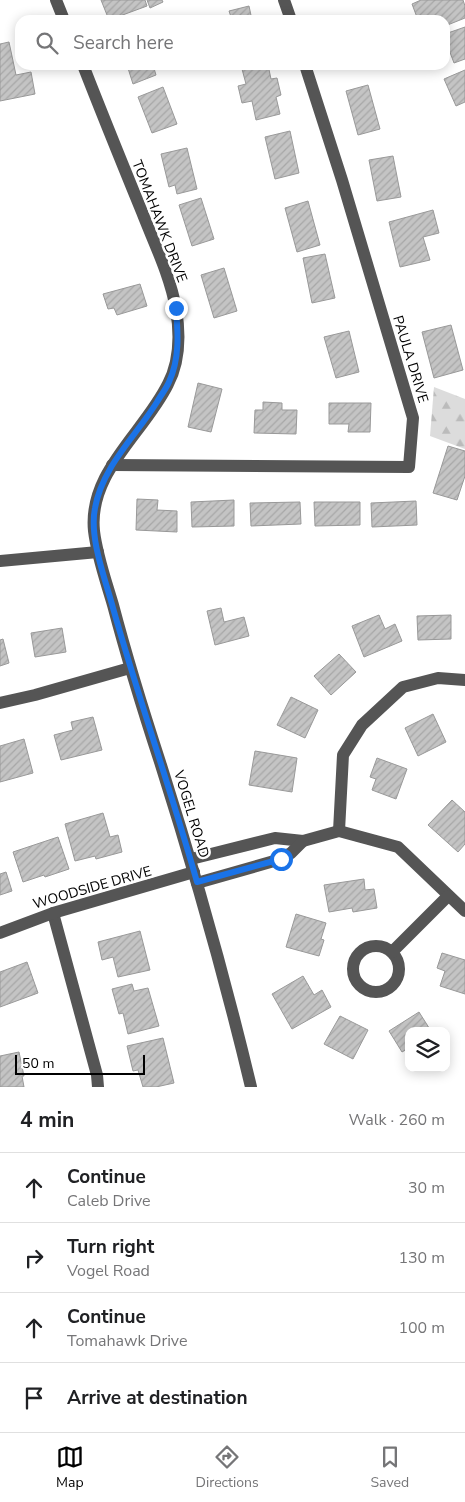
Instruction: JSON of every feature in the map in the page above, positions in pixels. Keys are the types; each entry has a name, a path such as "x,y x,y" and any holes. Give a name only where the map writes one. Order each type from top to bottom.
{"street":[{"path":"56,0 62,15"},
{"path":"284,0 289,15"},
{"name":"TOMAHAWK DRIVE","path":"85,70 160,258 176,308 178,335 176,358 169,383 101,484 94,509 94,529 98,552"},
{"name":"PAULA DRIVE","path":"112,465 408,467 413,418 342,180 307,70"},
{"path":"0,561 98,552"},
{"name":"VOGEL ROAD","path":"98,552 130,668 196,877 251,1087"},
{"path":"0,703 130,668"},
{"path":"340,831 343,755 362,725 403,687 438,678 465,680"},
{"path":"190,859 275,838 303,841 340,831 398,847 465,911"},
{"name":"WOODSIDE DRIVE","path":"0,933 53,913 196,877 281,859 291,853 303,841"},
{"path":"392,952 448,896"},
{"path":"53,913 97,1075 98,1087"}],"green space":[{"path":"434,387 465,399 465,449 430,436"}],"building":[{"path":"101,0 145,0 147,6 123,15 107,15"},
{"path":"147,0 162,0 163,2 150,8"},
{"path":"421,0 463,0 465,18 450,24 450,15 416,15 412,4"},
{"path":"249,6 251,15 230,15 229,11"},
{"path":"465,27 465,59 454,63 450,52 450,32"},
{"path":"9,42 16,75 31,72 35,94 0,101 0,44"},
{"path":"129,70 154,70 156,75 133,84"},
{"path":"242,70 269,70 271,79 277,78 281,95 276,97 280,114 256,120 252,101 242,103 238,86 246,84"},
{"path":"465,70 465,102 456,106 444,79"},
{"path":"368,85 380,129 358,135 346,91"},
{"path":"163,87 177,124 152,133 138,97"},
{"path":"290,131 299,173 275,179 265,137"},
{"path":"187,148 197,189 177,194 175,185 169,187 161,154"},
{"path":"393,156 401,197 377,201 369,160"},
{"path":"201,198 214,239 192,246 179,205"},
{"path":"308,201 320,245 297,252 285,208"},
{"path":"433,210 439,233 423,237 430,260 400,267 389,222"},
{"path":"325,254 335,298 312,303 303,258"},
{"path":"224,268 237,311 214,318 201,275"},
{"path":"140,284 147,306 117,315 114,308 108,309 103,294"},
{"path":"451,325 463,370 434,378 422,332"},
{"path":"349,331 359,372 336,378 324,337"},
{"path":"198,383 222,389 211,432 188,427"},
{"path":"263,402 282,403 282,410 297,410 296,434 254,433 255,410 263,410"},
{"path":"329,403 371,403 370,432 348,432 349,424 329,424"},
{"path":"448,446 465,451 465,476 457,500 433,493"},
{"path":"137,499 158,500 157,510 177,511 177,532 136,530"},
{"path":"234,500 234,526 192,527 191,502"},
{"path":"416,501 417,525 372,527 371,503"},
{"path":"300,502 301,524 251,526 250,503"},
{"path":"314,502 360,502 360,525 315,526"},
{"path":"221,608 224,622 244,617 249,636 215,645 207,611"},
{"path":"379,615 385,629 395,624 402,641 364,657 352,626"},
{"path":"451,615 451,639 418,640 417,616"},
{"path":"62,628 66,652 35,657 31,633"},
{"path":"3,639 9,663 0,666 0,640"},
{"path":"339,654 356,672 331,695 314,676"},
{"path":"291,697 318,710 305,738 277,725"},
{"path":"433,714 446,742 418,756 405,728"},
{"path":"93,717 102,750 61,760 54,735 73,730 71,722"},
{"path":"24,739 33,773 0,782 0,746"},
{"path":"255,751 297,758 292,792 249,785"},
{"path":"377,758 407,769 396,799 372,790 376,779 370,777"},
{"path":"452,800 465,812 465,844 458,852 428,825"},
{"path":"103,813 110,837 118,835 122,852 96,859 95,856 75,861 65,824"},
{"path":"58,837 69,869 23,882 13,852"},
{"path":"6,872 12,891 0,895 0,874"},
{"path":"364,879 365,890 374,889 377,908 353,912 352,908 329,912 324,885"},
{"path":"296,914 326,923 321,939 324,940 319,956 286,947"},
{"path":"140,931 150,970 118,977 113,957 102,960 98,942"},
{"path":"442,953 465,960 465,994 440,986 445,971 437,968"},
{"path":"27,962 38,993 0,1007 0,972"},
{"path":"303,976 314,995 322,990 331,1007 292,1029 272,994"},
{"path":"132,984 134,991 148,988 159,1026 128,1034 123,1013 119,1014 112,989"},
{"path":"419,1012 428,1027 405,1027 405,1050 402,1052 389,1031"},
{"path":"340,1016 368,1030 353,1059 324,1044"},
{"path":"163,1038 174,1083 156,1087 143,1087 138,1070 133,1071 127,1046"},
{"path":"19,1052 24,1076 22,1076 24,1087 0,1087 0,1056"}],"route":[{"path":"176,308 178,335 176,358 169,383 101,484 94,509 94,529 98,552 130,668 197,882 281,859"}]}
